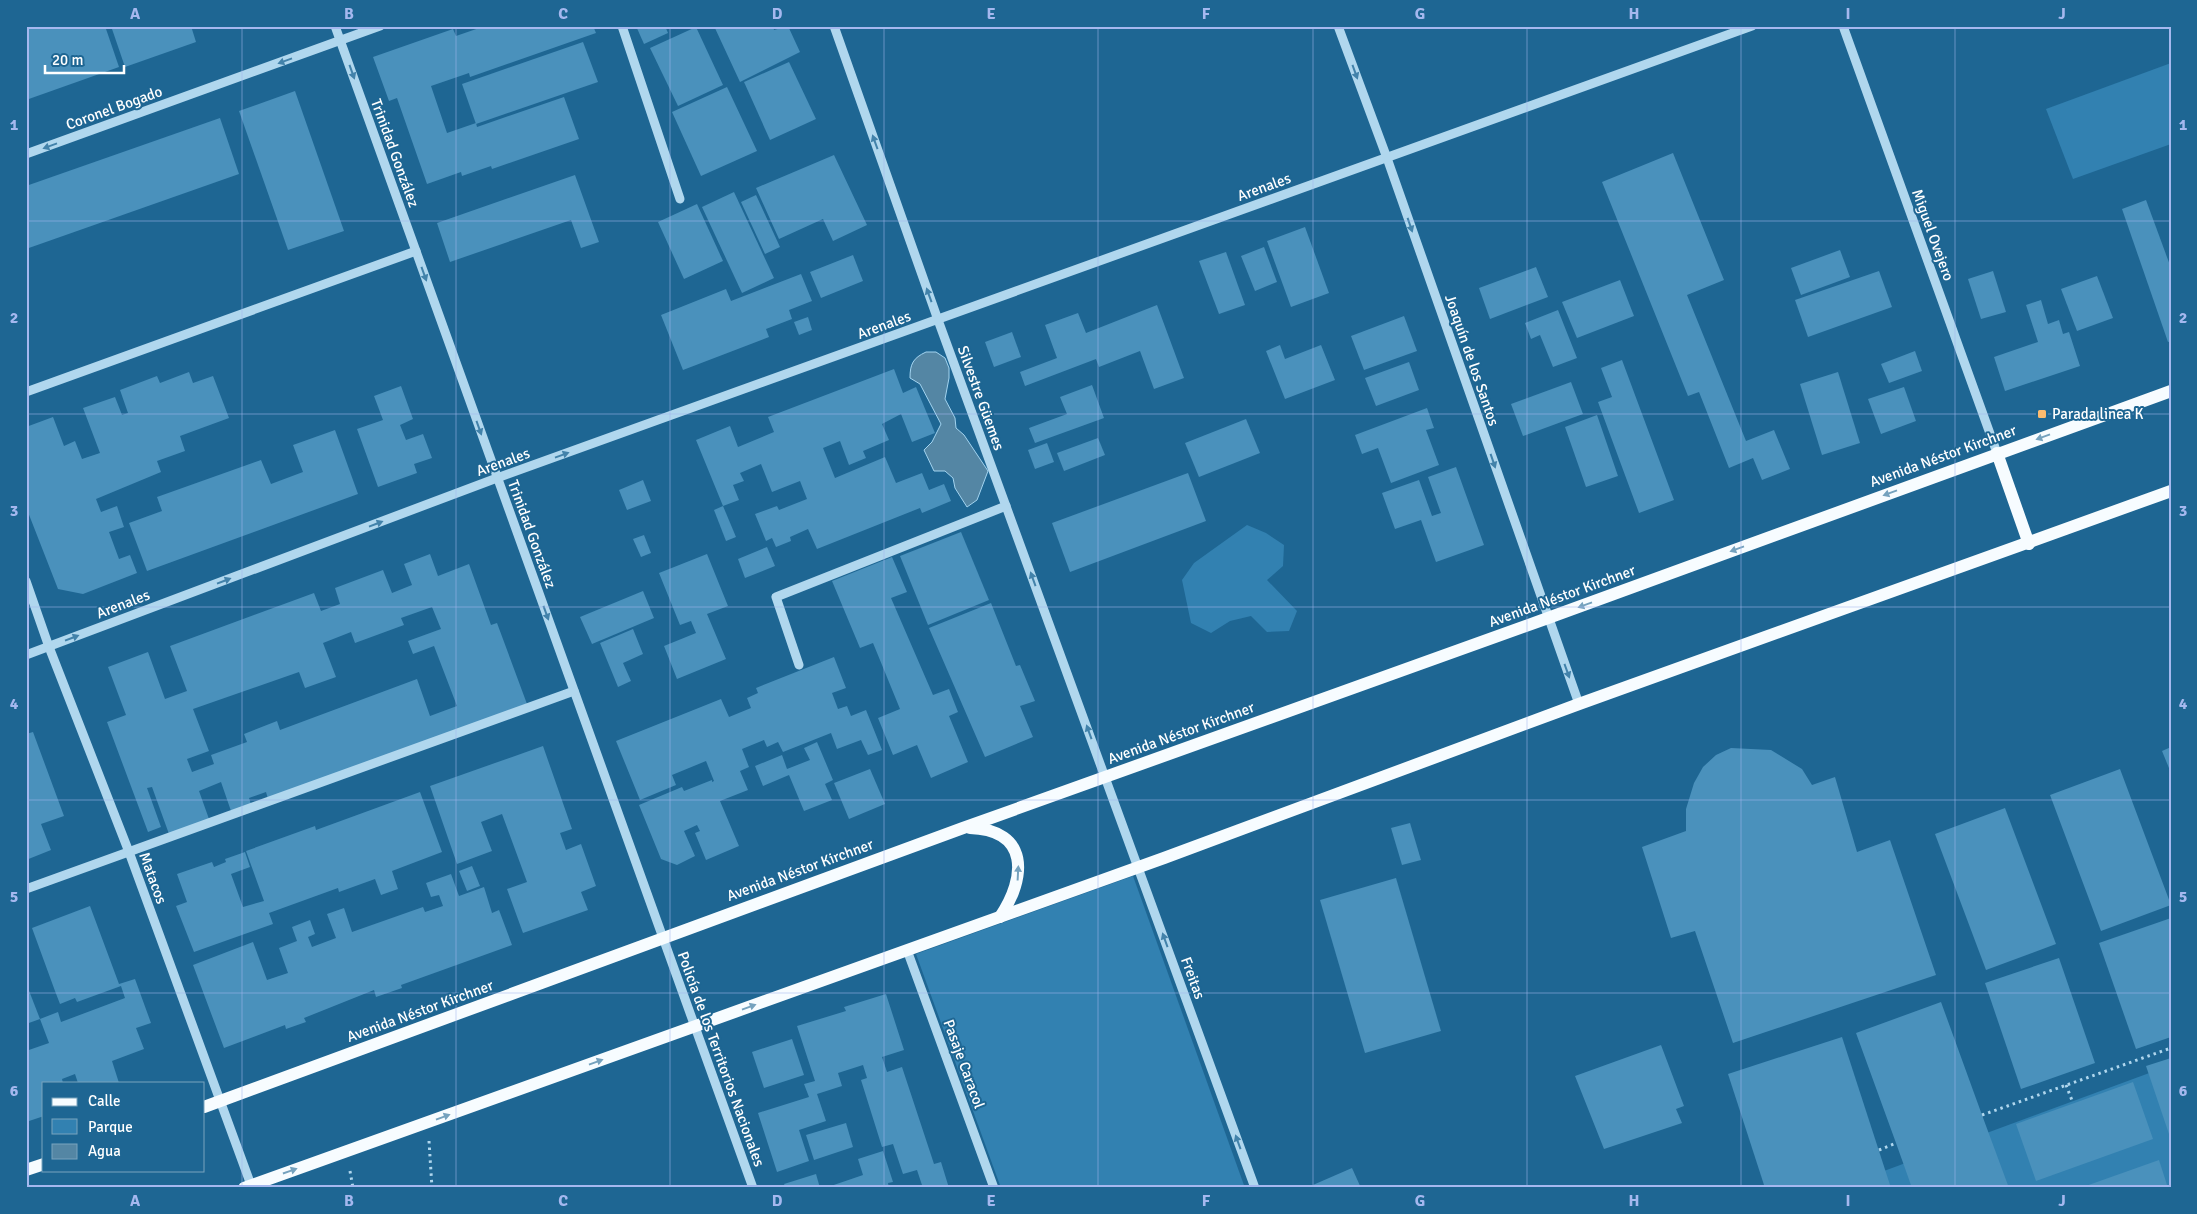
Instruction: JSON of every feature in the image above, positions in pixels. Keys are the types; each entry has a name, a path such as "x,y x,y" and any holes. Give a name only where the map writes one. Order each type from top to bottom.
{"main road":[{"name":"Avenida Néstor Kirchner","path":"205,1107 963,828 1548,618 2171,391"},
{"path":"1997,453 2029,544"},
{"path":"247,1186 1138,868 1579,704 2171,492"},
{"path":"963,828 985,828 998,833 1013,847 1018,862 1018,879 1013,898 1000,917"},
{"path":"26,1170 42,1165"}],"street":[{"name":"Trinidad González","path":"335,26 663,939"},
{"name":"Coronel Bogado","path":"26,154 380,26"},
{"path":"622,26 680,199"},
{"name":"Silvestre Güemes","path":"834,26 938,320 1106,777"},
{"name":"Joaquín de los Santos","path":"1338,26 1579,704"},
{"name":"Arenales","path":"26,655 497,478 1752,26"},
{"name":"Miguel Ovejero","path":"1843,26 1997,453"},
{"path":"26,392 416,251"},
{"path":"798,665 776,596 1006,506"},
{"name":"Matacos","path":"26,581 49,647 129,852 220,1102 247,1186"},
{"path":"26,889 574,691"},
{"name":"Freitas","path":"1106,777 1254,1188"},
{"name":"Policía de los Territorios Nacionales","path":"663,939 753,1188"},
{"name":"Pasaje Caracol","path":"907,950 994,1188"}],"path":[{"path":"1982,1115 2171,1048"},
{"path":"2066,1086 2073,1103"},
{"path":"428,1122 432,1188"},
{"path":"1879,1150 1896,1143"}],"green space":[{"path":"2171,63 2171,144 2073,179 2046,109"},
{"path":"1247,525 1266,533 1284,545 1283,566 1267,580 1297,611 1289,631 1267,632 1251,616 1230,621 1211,633 1191,623 1182,580 1194,563"},
{"path":"1133,876 1245,1188 1001,1188 916,954"},
{"path":"2171,1065 2171,1188 1838,1188"}],"water":[{"path":"926,352 936,352 945,358 949,368 949,378 945,399 955,418 956,428 964,435 988,471 977,500 967,507 955,488 953,478 945,471 934,471 924,450 932,442 941,424 920,384 910,378 913,362"}],"building":[{"path":"36,26 105,26 119,67 26,100 26,30"},
{"path":"111,26 191,26 196,42 125,67"},
{"path":"485,26 593,26 596,33 470,77 469,73 431,86 447,133 476,123 477,127 564,97 579,139 492,169 491,166 462,176 461,172 427,184 397,98 389,101 373,57 453,29 456,36"},
{"path":"636,26 665,26 668,33 644,44"},
{"path":"714,26 773,26 774,30 788,26 800,52 740,82"},
{"path":"696,27 723,85 678,106 650,48"},
{"path":"583,42 598,82 476,124 462,84"},
{"path":"789,62 816,119 770,140 744,82"},
{"path":"727,87 757,151 701,176 672,112"},
{"path":"295,91 344,231 288,250 239,111"},
{"path":"220,118 239,174 26,249 26,186"},
{"path":"1673,153 1724,280 1687,295 1746,441 1774,430 1790,469 1762,480 1753,458 1729,468 1699,392 1688,396 1602,182"},
{"path":"834,155 867,225 833,241 823,219 779,239 756,188"},
{"path":"575,175 599,242 581,248 571,220 450,262 437,223"},
{"path":"734,192 774,278 742,293 702,207"},
{"path":"756,195 780,247 765,254 741,202"},
{"path":"2146,200 2171,268 2171,341 2168,342 2122,209"},
{"path":"697,204 723,261 684,279 658,222"},
{"path":"1305,227 1329,293 1291,307 1267,241"},
{"path":"1264,247 1277,282 1255,291 1241,256"},
{"path":"1840,250 1850,277 1801,295 1791,268"},
{"path":"1226,252 1245,305 1219,314 1199,261"},
{"path":"853,255 863,281 821,298 810,272"},
{"path":"1536,267 1548,297 1490,319 1479,288"},
{"path":"1879,271 1892,307 1808,337 1795,300"},
{"path":"1993,271 2006,312 1981,319 1968,279"},
{"path":"801,274 812,301 789,310 792,319 766,329 769,337 683,370 661,315 726,289 731,301"},
{"path":"2097,276 2113,318 2077,331 2061,289"},
{"path":"1620,280 1634,316 1577,338 1562,302"},
{"path":"2041,300 2048,324 2059,320 2063,334 2069,332 2080,366 2005,391 1994,357 2038,342 2026,305"},
{"path":"1157,305 1184,378 1154,389 1140,351 1099,367 1096,359 1025,386 1020,372 1057,358 1045,325 1078,313 1086,333"},
{"path":"1558,310 1577,358 1553,367 1540,335 1531,339 1525,323"},
{"path":"1404,316 1417,351 1364,370 1351,336"},
{"path":"808,317 812,330 799,335 794,322"},
{"path":"1012,332 1021,357 994,367 985,342"},
{"path":"1280,345 1285,359 1321,345 1335,380 1285,399 1266,351"},
{"path":"1915,351 1922,371 1889,383 1881,364"},
{"path":"1622,360 1674,500 1639,513 1598,402 1612,397 1601,368"},
{"path":"1409,362 1419,390 1376,406 1365,378"},
{"path":"894,369 903,393 916,387 935,433 912,442 901,414 882,424 889,440 863,451 866,458 849,465 840,441 823,448 835,478 885,457 896,483 922,473 929,490 944,484 951,501 922,513 920,508 817,549 808,529 790,537 791,541 776,547 772,538 766,541 755,514 777,506 779,510 807,499 800,481 772,492 761,464 740,473 744,481 733,485 739,500 723,506 696,440 730,426 738,447 774,432 768,417"},
{"path":"189,372 193,383 213,376 229,418 180,436 185,451 157,461 161,472 96,499 101,512 117,506 124,527 109,532 119,559 130,555 137,573 83,594 58,589 26,507 26,427 53,417 64,446 75,441 82,459 100,453 83,408 115,397 122,415 128,413 120,390 157,376 160,383"},
{"path":"1838,372 1860,443 1822,455 1800,384"},
{"path":"1571,382 1583,414 1523,436 1511,404"},
{"path":"1092,385 1104,418 1035,443 1029,428 1067,414 1060,397"},
{"path":"401,386 413,419 400,425 406,440 423,434 432,458 414,464 417,473 378,487 357,429 383,420 374,396"},
{"path":"1904,387 1916,421 1881,434 1868,399"},
{"path":"1427,408 1434,428 1426,430 1439,465 1391,483 1378,448 1362,454 1355,435"},
{"path":"1597,415 1618,476 1586,487 1565,427"},
{"path":"1246,419 1260,453 1199,477 1185,443"},
{"path":"335,430 358,494 147,571 129,523 162,511 157,497 261,460 271,484 303,472 293,445"},
{"path":"1098,438 1105,455 1064,471 1057,453"},
{"path":"1047,443 1054,462 1035,469 1028,450"},
{"path":"1456,467 1484,545 1436,562 1421,520 1395,529 1382,493 1419,480 1432,516 1441,513 1428,477"},
{"path":"1188,473 1206,521 1070,572 1052,523"},
{"path":"643,480 651,501 627,510 619,490"},
{"path":"723,506 736,537 726,541 714,510"},
{"path":"961,532 989,600 928,625 900,556"},
{"path":"644,535 651,553 641,557 633,539"},
{"path":"767,547 775,566 745,578 738,559"},
{"path":"430,554 438,576 469,564 491,625 497,623 527,704 268,799 266,792 249,798 251,804 231,811 221,782 199,791 209,819 169,834 152,787 147,788 161,827 148,832 107,722 126,715 108,667 148,652 165,699 187,691 170,646 314,593 321,611 340,604 335,588 383,570 392,593 412,585 404,564","holes":["432,607 441,629 408,641 413,654 434,646 457,706 430,716 417,679 280,730 277,721 244,734 247,742 211,755 214,764 192,772 187,759 209,751 193,709 299,672 305,688 336,677 323,643 351,632 355,643 404,625 401,618"]},
{"path":"707,554 728,606 707,614 726,659 677,679 664,646 696,633 691,621 680,625 659,573"},
{"path":"892,557 907,592 891,598 933,695 949,689 958,712 949,716 968,762 931,778 917,745 893,755 878,718 900,709 873,643 860,648 832,581"},
{"path":"643,591 654,618 592,644 580,617"},
{"path":"991,603 1016,666 1020,665 1035,701 1020,706 1033,737 985,757 929,628"},
{"path":"633,629 643,654 623,663 631,681 618,687 600,643"},
{"path":"834,657 846,688 832,693 838,709 847,706 851,716 866,710 882,750 868,755 861,740 837,749 831,733 783,752 778,742 767,747 764,740 742,749 749,767 740,771 748,790 720,801 739,846 706,860 695,833 700,831 697,825 684,831 695,856 677,865 661,859 639,805 682,787 684,791 712,780 712,782 714,781 706,761 672,775 676,785 640,800 616,741 721,699 729,717 751,708 747,698 758,693 756,688"},
{"path":"33,732 64,816 41,824 51,850 26,860 26,734"},
{"path":"817,742 833,780 825,784 832,800 804,811 789,775 763,786 755,766 782,755 787,769 810,760 804,748"},
{"path":"543,746 572,829 560,833 566,850 581,844 596,886 581,892 588,910 523,933 507,889 527,882 502,814 481,822 492,851 457,864 430,786"},
{"path":"2171,747 2171,773 2162,751"},
{"path":"1731,748 1771,750 1802,769 1812,785 1835,777 1857,852 1890,840 1936,975 1733,1043 1695,931 1671,938 1642,847 1686,831 1686,809 1694,783 1703,767 1716,755"},
{"path":"870,769 885,804 849,819 834,783"},
{"path":"2120,769 2171,905 2101,931 2050,795"},
{"path":"420,792 442,852 392,871 398,889 381,895 375,879 339,892 338,888 269,913 273,924 194,952 176,906 187,902 177,874 212,862 214,867 226,862 225,859 245,852 250,867 231,874 243,907 264,901 246,851 315,826 316,830"},
{"path":"2005,808 2056,944 1986,970 1935,834"},
{"path":"1410,823 1421,860 1402,865 1391,828"},
{"path":"472,866 480,886 467,891 459,871"},
{"path":"451,874 459,896 484,887 492,913 499,910 512,945 401,985 402,988 376,997 374,990 304,1018 306,1022 286,1029 285,1025 224,1048 193,965 253,942 267,980 288,973 279,948 297,941 292,927 310,920 315,934 308,937 312,947 336,938 327,914 344,908 352,932 423,907 425,912 443,906 439,895 431,897 426,883"},
{"path":"1396,878 1441,1031 1365,1053 1320,900"},
{"path":"90,906 119,984 135,979 151,1023 136,1028 144,1049 112,1061 119,1082 78,1082 75,1074 62,1079 63,1082 42,1082 42,1117 26,1122 26,1051 49,1043 40,1019 58,1012 61,1022 125,998 121,986 77,1002 75,998 60,1004 32,928"},
{"path":"2171,918 2171,1037 2136,1049 2099,943"},
{"path":"2059,958 2095,1063 2021,1089 1985,983"},
{"path":"26,983 40,1019 26,1024"},
{"path":"886,994 904,1050 882,1057 887,1072 902,1067 934,1164 941,1162 949,1188 923,1188 917,1170 903,1174 893,1144 882,1147 861,1080 867,1078 863,1065 838,1073 842,1086 817,1094 826,1121 799,1130 809,1161 777,1172 758,1113 809,1097 804,1084 815,1081 797,1026 846,1011 844,1007"},
{"path":"1941,1002 2009,1188 1912,1188 1856,1033"},
{"path":"1842,1037 1891,1188 1765,1188 1728,1074"},
{"path":"792,1039 804,1075 764,1088 752,1052"},
{"path":"1661,1045 1684,1106 1676,1109 1682,1123 1604,1149 1575,1076"},
{"path":"2171,1058 2171,1137 2170,1137 2146,1066"},
{"path":"2133,1082 2153,1139 2036,1181 2016,1124"},
{"path":"846,1123 853,1147 814,1160 806,1135"},
{"path":"883,1151 893,1182 888,1183 889,1188 825,1188 863,1175 858,1159"},
{"path":"2159,1160 2168,1188 2083,1188 2083,1187"},
{"path":"1352,1168 1361,1188 1306,1188"},
{"path":"816,1174 820,1188 786,1188 784,1184"}],"place":[{"name":"Parada linea K","path":"2042,414"}]}
